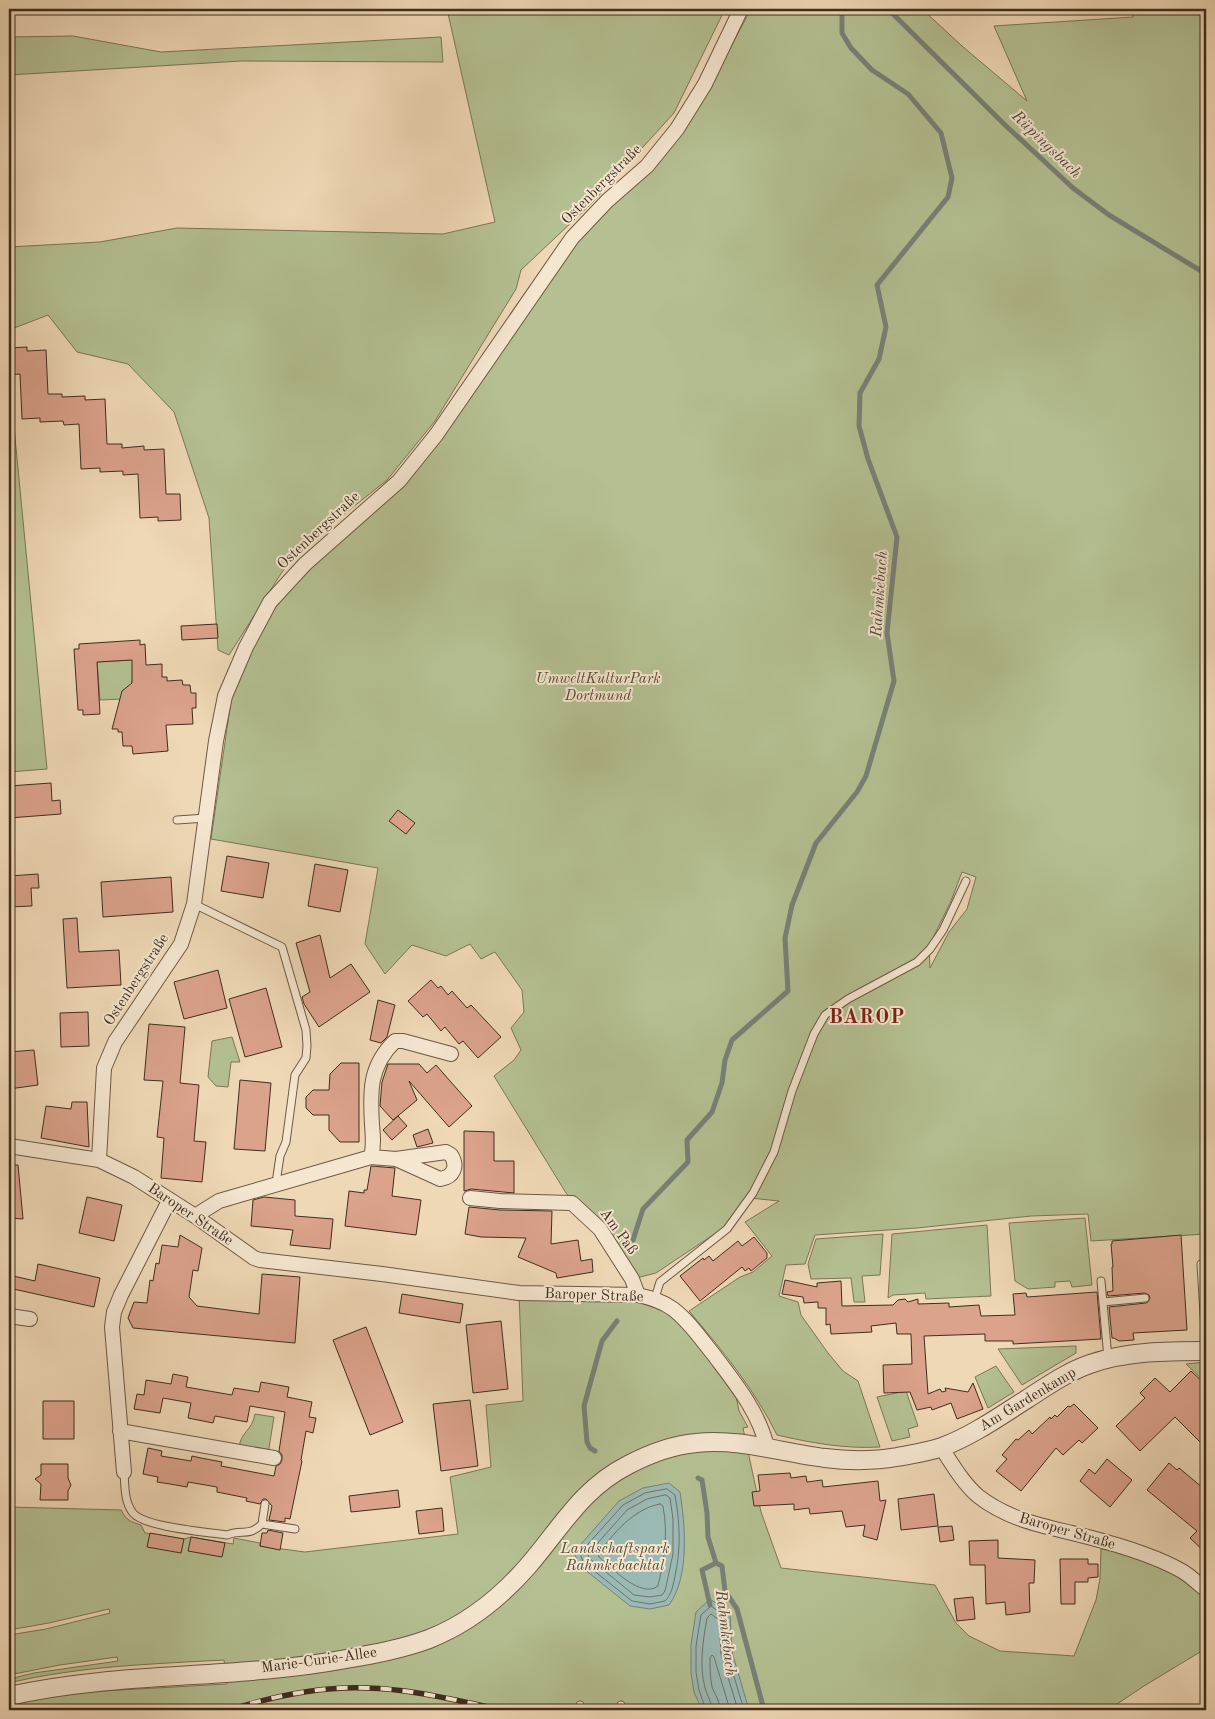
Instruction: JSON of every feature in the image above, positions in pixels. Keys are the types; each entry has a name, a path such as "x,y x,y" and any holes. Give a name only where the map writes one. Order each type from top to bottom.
{"street":[{"name":"Ostenbergstraße","path":"99,1160 104,1068 115,1042 181,944 194,904 225,696 246,647 270,602 305,564 399,481 436,435 572,238 607,201 647,166 677,129 705,84 741,9"},
{"path":"371,1156 374,1147 370,1094 372,1078 387,1049 395,1041 403,1041 451,1054"},
{"name":"Baroper Straße","path":"9,1146 99,1160 134,1177 195,1216 254,1258 260,1260 382,1274 519,1293 638,1295 655,1298 674,1310 694,1330 739,1388 764,1432 767,1447"},
{"path":"195,1216 219,1201 371,1156 396,1159"},
{"name":"Am Paß","path":"470,1198 572,1203 600,1229 632,1279 638,1295"},
{"path":"124,1472 112,1327 114,1312 169,1201"},
{"path":"9,1316 30,1319"},
{"name":"Am Gardenkamp","path":"941,1447 974,1432 1072,1372 1089,1364 1160,1351 1206,1350"},
{"path":"120,1431 274,1458"},
{"name":"Marie-Curie-Allee","path":"9,1696 53,1687 105,1680 252,1671 318,1664 381,1653 429,1639 484,1608 530,1565 570,1512 585,1496 601,1482 627,1465 660,1451 694,1443 719,1442 767,1447"},
{"path":"767,1447 825,1458 866,1460 899,1457 941,1447"},
{"name":"Baroper Straße","path":"941,1447 959,1474 978,1495 1007,1515 1039,1526 1091,1538 1158,1560 1183,1572 1206,1590"}],"lane":[{"path":"176,820 206,818"},
{"path":"655,1298 660,1282 727,1230 753,1193 774,1152 792,1091 814,1034 825,1015 848,999 917,962 930,949 943,930 966,881"},
{"path":"194,904 282,947 306,1030 308,1046 306,1058 295,1075 286,1142 280,1156 276,1183"},
{"path":"1201,1264 1206,1350"},
{"path":"1102,1281 1108,1359"},
{"path":"1103,1302 1145,1298"},
{"path":"124,1472 127,1500 135,1516 142,1520 185,1530 193,1529 226,1535 254,1532 262,1524 265,1504"},
{"path":"262,1524 295,1529"}],"green space":[{"path":"447,9 725,9 674,113 591,204 521,270 516,289 435,421 387,480 303,547 282,572 229,655 218,650 209,518 174,412 128,364 77,352 48,315 9,330 9,247 100,242 177,228 443,234 495,222"},
{"name":"UmweltKulturPark Dortmund","path":"751,9 922,9 1027,101 994,26 1133,17 1132,9 1206,9 1206,1234 1091,1241 1088,1214 1031,1216 917,1228 815,1235 805,1264 786,1265 779,1296 798,1302 801,1315 828,1353 843,1371 858,1381 880,1447 828,1445 777,1435 748,1386 689,1311 740,1277 753,1272 772,1256 745,1222 779,1201 750,1198 725,1227 656,1273 632,1279 595,1223 566,1193 494,1076 514,1060 521,1050 511,1028 524,1012 522,990 495,952 481,959 470,944 446,956 412,945 385,974 365,944 378,868 211,839 232,694 244,665 275,608 307,569 368,517 575,240 609,203 717,73","holes":["962,872 976,877 967,909 949,932 930,968 929,946 951,901"]},
{"path":"73,36 161,52 441,37 443,62 241,61 9,75 9,37"},
{"path":"9,396 11,396 47,769 9,772"},
{"path":"133,660 134,680 132,680 132,685 122,691 122,699 100,700 97,662"},
{"path":"232,1037 240,1062 231,1062 228,1087 216,1086 208,1077 212,1041"},
{"path":"1085,1218 1092,1285 1072,1287 1070,1281 1055,1282 1055,1287 1028,1289 1015,1281 1009,1223"},
{"path":"987,1225 991,1296 926,1299 925,1293 893,1295 888,1298 892,1234"},
{"path":"883,1234 880,1275 862,1276 865,1302 854,1302 851,1278 811,1279 808,1264 816,1239"},
{"name":"Landschaftspark Rahmkebachtal","path":"519,1293 655,1298 703,1347 736,1396 739,1411 748,1427 743,1428 761,1512 781,1568 935,1585 956,1623 969,1636 1000,1651 1074,1656 1096,1600 1100,1579 1101,1549 1141,1559 1170,1570 1206,1596 1206,1659 1200,1652 1108,1710 9,1710 9,1704 41,1697 102,1691 227,1684 224,1660 89,1669 9,1683 9,1679 34,1673 118,1661 117,1657 9,1675 9,1635 46,1629 110,1613 109,1609 9,1630 9,1507 121,1510 129,1520 141,1525 145,1533 184,1539 191,1537 233,1544 234,1538 260,1543 260,1546 305,1552 458,1534 450,1477 491,1467 486,1405 523,1401"},
{"path":"1076,1346 1076,1353 1022,1385 998,1349"},
{"path":"1196,1351 1206,1351 1206,1383 1186,1364 1205,1362"},
{"path":"996,1366 1014,1392 988,1408 975,1377"},
{"path":"906,1391 918,1426 908,1429 910,1437 892,1441 877,1397"},
{"path":"255,1414 274,1417 268,1454 239,1449 242,1438 251,1425"}],"water":[{"path":"669,1483 680,1492 684,1535 683,1565 676,1593 669,1605 650,1609 630,1606 579,1565 574,1552 619,1501 643,1488"},
{"path":"710,1599 730,1613 732,1652 749,1710 702,1710 694,1692 691,1673 691,1645 696,1612"}],"building":[{"path":"27,347 27,351 46,350 48,394 62,394 62,397 85,396 85,400 105,399 107,444 122,444 122,448 144,446 144,450 164,449 166,494 180,494 181,520 158,521 158,517 140,518 138,474 123,475 123,471 100,472 100,468 81,469 79,424 64,425 63,421 40,422 40,418 22,419 20,374 9,375 9,348"},
{"path":"217,624 218,638 182,640 181,626"},
{"path":"140,640 140,645 145,644 146,665 162,664 162,677 167,677 167,681 182,680 183,685 190,685 191,693 196,693 196,708 192,708 193,724 166,725 168,751 133,754 132,746 123,746 122,732 118,732 118,729 112,729 122,691 132,683 132,660 97,662 100,714 83,715 83,710 78,710 74,649 79,649 79,644"},
{"path":"51,783 52,801 60,800 61,814 9,818 9,786"},
{"path":"398,810 415,823 406,834 389,821"},
{"path":"227,856 269,863 263,898 221,891"},
{"path":"315,864 348,870 340,912 308,906"},
{"path":"38,874 39,888 31,888 32,906 9,907 9,876"},
{"path":"171,877 173,912 103,917 101,882"},
{"path":"77,918 79,952 119,950 121,985 67,988 63,919"},
{"path":"320,935 330,978 351,964 370,992 319,1027 304,1004 302,997 310,992 296,943"},
{"path":"218,970 227,1008 184,1019 174,982"},
{"path":"431,980 438,988 441,986 448,995 452,991 467,1008 471,1005 501,1037 478,1058 463,1041 459,1044 445,1027 441,1031 427,1014 423,1017 408,1001"},
{"path":"266,988 282,1047 245,1057 229,999"},
{"path":"378,1000 395,1005 387,1037 381,1043 370,1040"},
{"path":"88,1012 89,1046 61,1047 60,1013"},
{"path":"149,1024 185,1027 180,1083 199,1085 194,1141 206,1142 202,1182 161,1178 164,1138 157,1137 163,1081 144,1080"},
{"path":"34,1050 38,1085 9,1089 9,1052"},
{"path":"341,1063 359,1063 359,1142 340,1142 329,1130 329,1115 313,1115 306,1108 306,1097 313,1090 329,1090 330,1074"},
{"path":"388,1064 419,1064 427,1073 436,1065 472,1106 449,1127 409,1081 417,1100 393,1120 380,1106 382,1082"},
{"path":"240,1080 271,1083 265,1151 234,1149"},
{"path":"72,1102 87,1102 89,1147 41,1138 46,1106 71,1109"},
{"path":"398,1116 407,1126 392,1140 383,1130"},
{"path":"428,1129 433,1143 417,1147 413,1135"},
{"path":"464,1131 494,1132 494,1161 514,1161 514,1193 471,1189 464,1191"},
{"path":"9,1165 18,1165 23,1219 9,1218"},
{"path":"371,1166 395,1168 392,1196 421,1200 416,1235 345,1226 349,1191 364,1193 364,1190 367,1190"},
{"path":"87,1197 122,1205 114,1241 79,1233"},
{"path":"264,1197 295,1200 295,1216 333,1219 330,1249 290,1245 293,1230 251,1226 253,1200"},
{"path":"469,1207 500,1210 552,1211 551,1244 578,1240 581,1261 592,1259 593,1272 557,1278 556,1273 518,1257 526,1238 481,1237 465,1234"},
{"path":"180,1235 202,1248 198,1271 193,1270 189,1297 197,1306 259,1314 262,1274 300,1277 295,1343 133,1328 128,1318 134,1302 147,1303 150,1280 153,1281 156,1263 159,1264 162,1245 178,1247"},
{"path":"1181,1235 1187,1330 1133,1333 1134,1340 1119,1341 1112,1338 1109,1307 1146,1303 1150,1298 1145,1293 1108,1296 1107,1292 1113,1291 1112,1241"},
{"path":"754,1237 767,1253 767,1258 751,1271 749,1268 745,1271 742,1267 700,1301 680,1276 703,1258 704,1260 709,1256 713,1261 738,1241 742,1246"},
{"path":"38,1264 100,1278 94,1307 9,1288 9,1275 35,1281"},
{"path":"785,1280 817,1287 817,1283 841,1281 842,1306 893,1305 898,1300 905,1299 908,1302 918,1299 918,1304 949,1303 949,1307 979,1305 981,1316 1015,1315 1013,1294 1026,1293 1027,1297 1097,1292 1101,1339 1013,1344 1013,1341 985,1341 985,1334 924,1336 928,1394 940,1389 942,1392 946,1391 945,1388 968,1392 973,1383 983,1409 957,1419 951,1403 932,1410 931,1407 917,1410 910,1392 884,1393 883,1365 912,1364 911,1334 897,1334 896,1323 871,1326 872,1332 831,1334 830,1324 826,1325 826,1308 818,1308 818,1302 804,1303 803,1297 782,1294"},
{"path":"402,1294 463,1304 460,1323 399,1313"},
{"path":"501,1321 508,1389 473,1393 466,1325"},
{"path":"366,1327 403,1422 370,1435 333,1340"},
{"path":"1191,1371 1206,1385 1200,1392 1206,1398 1206,1448 1175,1417 1140,1451 1116,1426 1145,1398 1140,1393 1155,1378 1170,1392"},
{"path":"173,1374 188,1377 186,1387 232,1395 234,1388 259,1392 261,1382 289,1387 287,1397 312,1402 309,1417 316,1418 313,1433 306,1431 290,1519 285,1518 285,1522 269,1520 272,1506 266,1499 263,1499 260,1504 246,1501 247,1498 217,1492 217,1487 188,1482 187,1487 157,1482 158,1477 143,1474 148,1448 162,1451 161,1456 191,1461 192,1456 222,1462 221,1466 274,1476 276,1466 282,1460 282,1455 279,1451 285,1412 250,1406 247,1422 215,1416 213,1423 188,1418 191,1403 163,1398 160,1413 134,1409 137,1394 144,1395 146,1380 171,1384"},
{"path":"470,1400 478,1466 441,1471 433,1404"},
{"path":"43,1401 74,1401 74,1439 43,1439"},
{"path":"1074,1404 1098,1428 1082,1443 1079,1440 1063,1455 1056,1448 1021,1491 996,1471 1007,1459 1002,1455 1016,1439 1018,1440 1029,1430 1032,1434 1050,1417 1051,1419 1055,1415 1057,1417 1068,1406 1070,1407"},
{"path":"1107,1459 1132,1480 1110,1507 1080,1481 1089,1469 1095,1474"},
{"path":"1169,1463 1177,1470 1179,1468 1203,1488 1201,1490 1206,1495 1206,1553 1190,1538 1197,1531 1147,1490"},
{"path":"41,1464 68,1464 68,1478 71,1485 68,1491 68,1500 40,1500 41,1484 35,1479 41,1475"},
{"path":"790,1473 791,1478 806,1476 807,1482 822,1480 823,1487 878,1481 880,1501 886,1500 877,1540 863,1536 865,1525 846,1527 842,1511 810,1514 809,1508 794,1510 794,1504 754,1506 752,1492 760,1491 758,1475"},
{"path":"398,1490 400,1507 351,1512 349,1496"},
{"path":"934,1494 938,1526 901,1530 898,1499"},
{"path":"442,1508 444,1531 419,1534 416,1511"},
{"path":"952,1526 954,1540 940,1542 938,1527"},
{"path":"268,1530 283,1533 280,1550 260,1546 262,1533 267,1533"},
{"path":"150,1533 184,1539 181,1553 147,1547"},
{"path":"191,1537 225,1543 222,1557 188,1551"},
{"path":"998,1540 998,1558 1035,1560 1034,1583 1029,1583 1030,1612 1006,1615 1005,1602 986,1604 985,1565 970,1565 969,1541"},
{"path":"1060,1559 1088,1559 1088,1564 1098,1564 1098,1577 1088,1578 1088,1582 1075,1582 1075,1604 1061,1604"},
{"path":"973,1597 975,1619 957,1621 954,1599"}],"waterway":[{"name":"Rahmkebach","path":"633,1240 643,1209 688,1162 687,1140 712,1112 722,1083 725,1060 732,1040 788,991 785,938 792,905 816,843 857,792 866,776 894,681 887,633 897,537 868,459 859,426 860,393 879,359 886,327 877,285 948,197 952,178 941,133 908,94 872,70 851,48 842,33 842,9"},
{"name":"Rüpingsbach","path":"888,9 1005,125 1073,188 1109,215 1206,274"},
{"name":"Rahmkebach","path":"595,1451 590,1448 587,1442 584,1406 602,1341 617,1321"},
{"name":"Rahmkebach","path":"698,1478 702,1480 707,1513 708,1537 716,1563 702,1570 710,1605"},
{"name":"Rahmkebach","path":"716,1563 722,1566 725,1591 737,1609 764,1710"}],"railway":[{"path":"229,1710 297,1693 349,1688 384,1689 418,1693 503,1710"}],"district":[{"name":"BAROP","path":"867,1018"}]}
